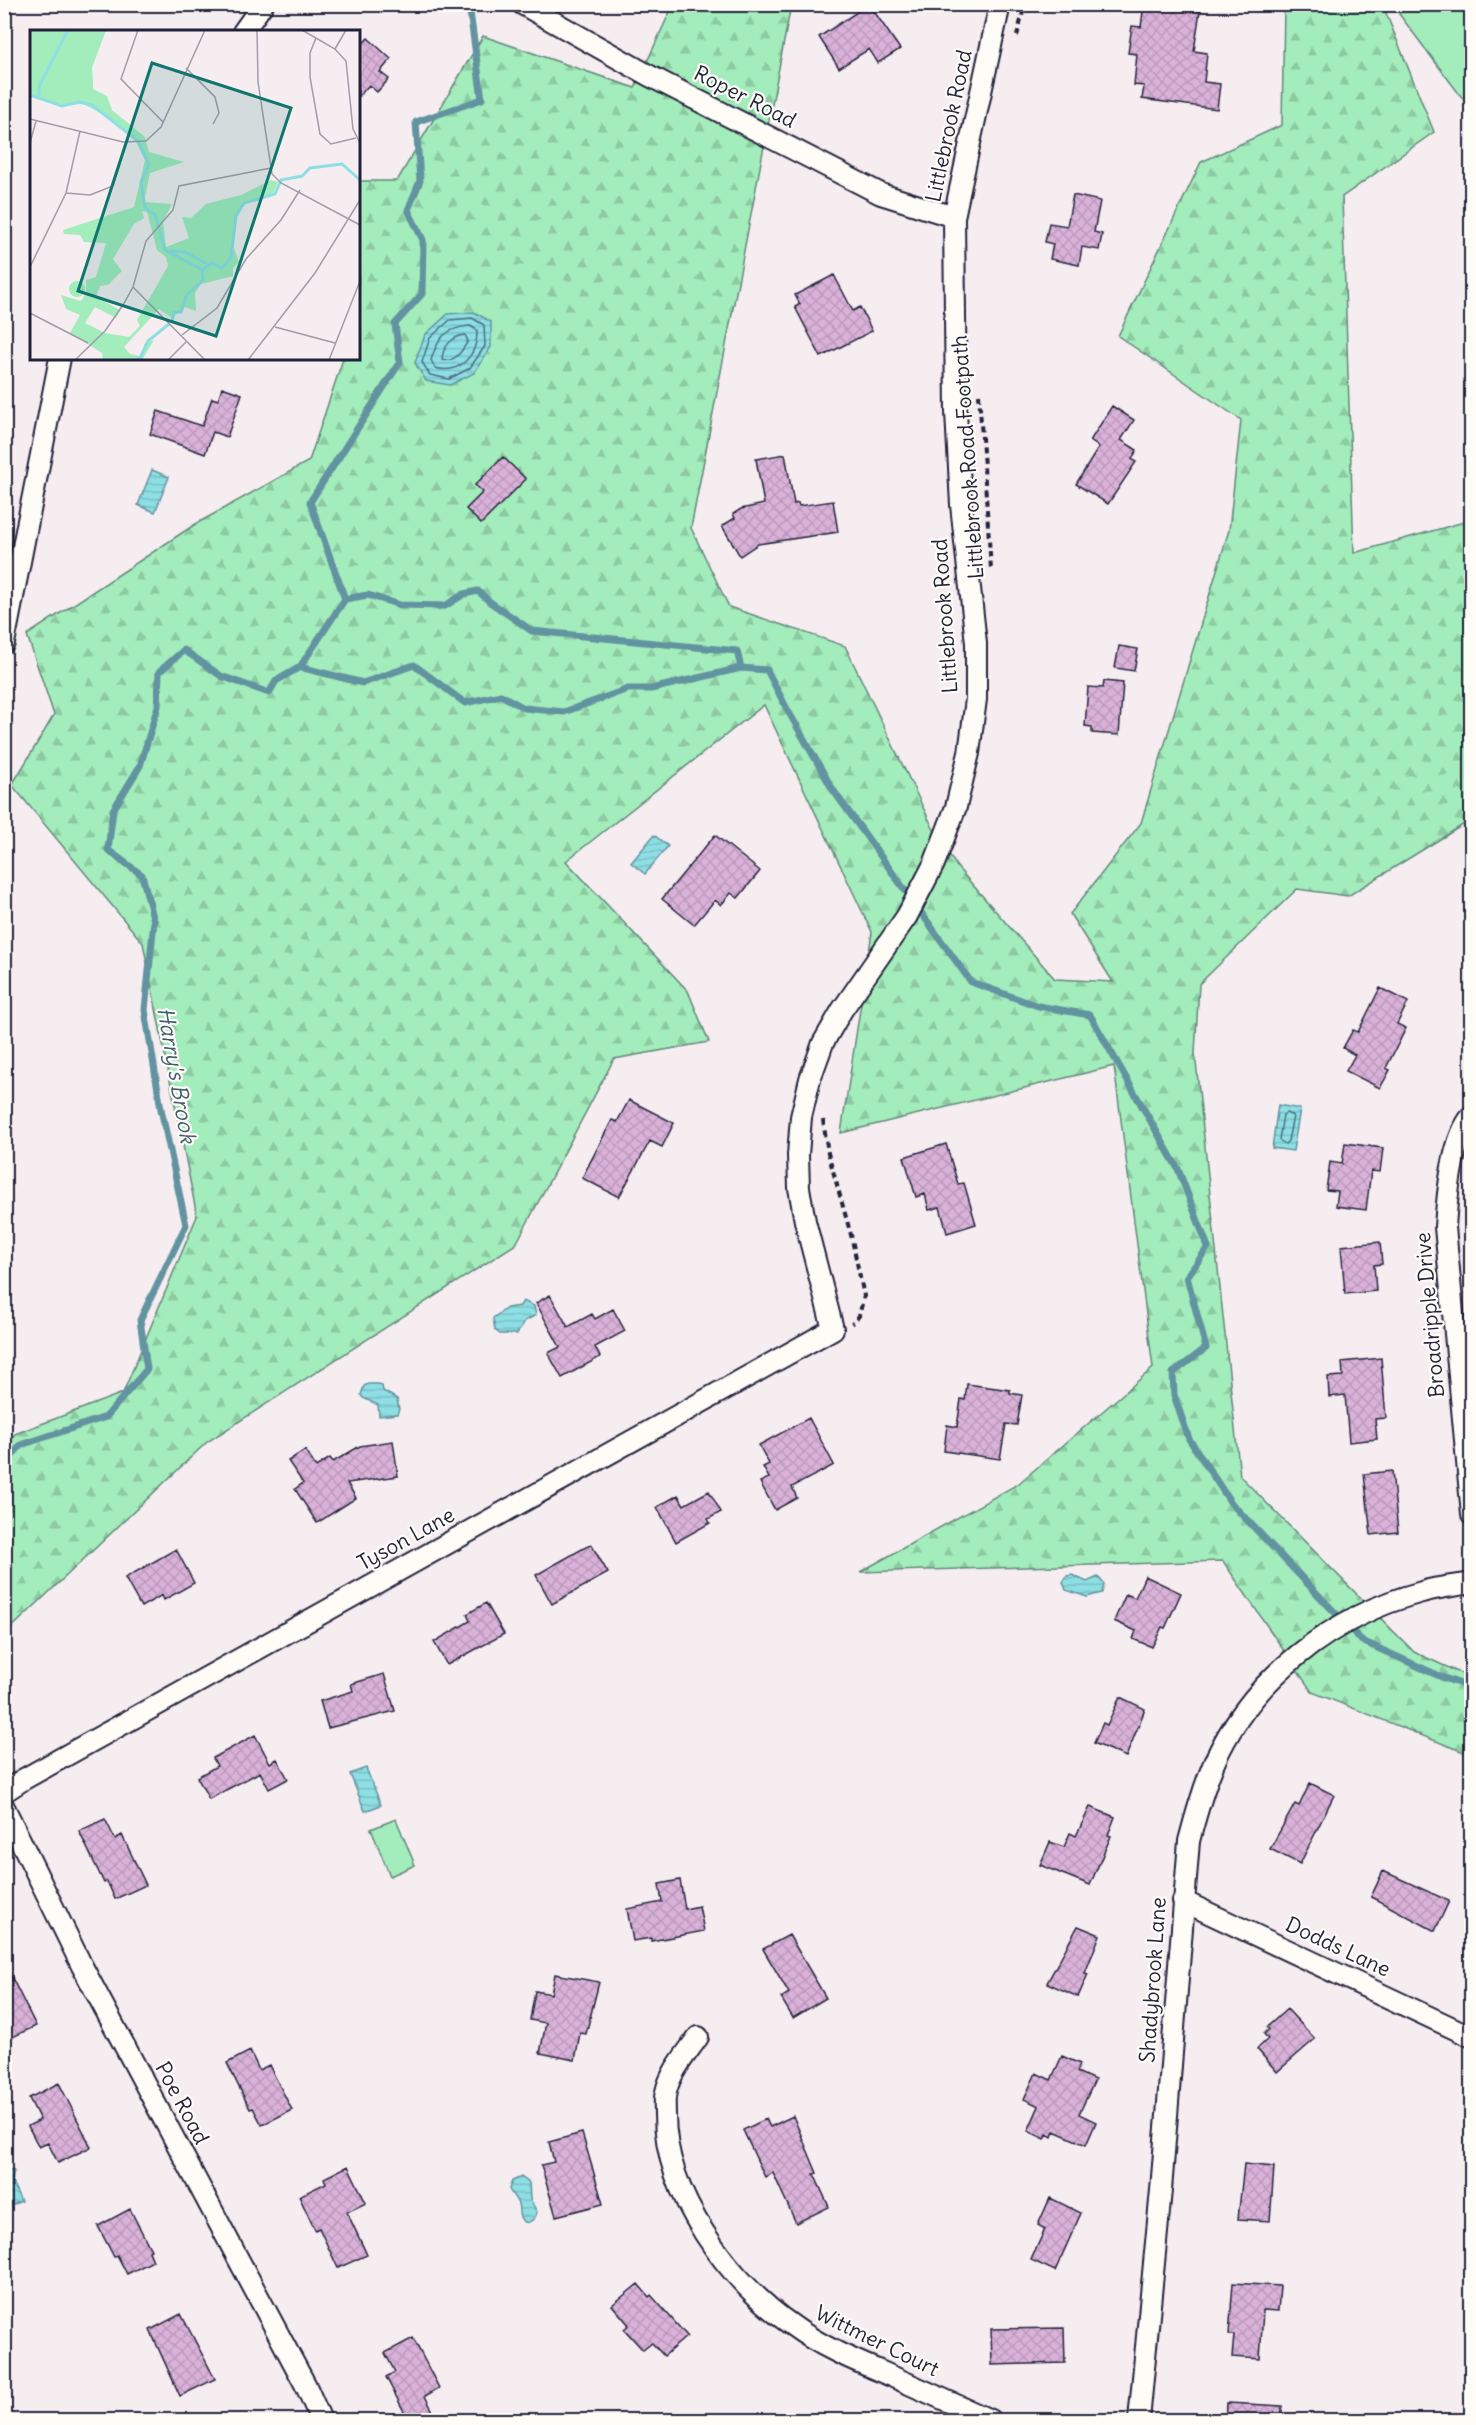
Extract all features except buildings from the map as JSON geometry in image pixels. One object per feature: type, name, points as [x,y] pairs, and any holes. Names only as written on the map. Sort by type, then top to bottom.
[{"type":"street","points":[[244,30],[262,4]]},
{"type":"street","name":"Roper Road","points":[[522,4],[648,75],[881,194],[954,217]]},
{"type":"street","name":"Littlebrook Road","points":[[840,1328],[805,1221],[799,1188],[798,1155],[801,1117],[810,1079],[823,1044],[842,1010],[907,916],[934,864],[956,807],[969,753],[976,699],[976,643],[961,505],[956,412],[954,217],[1000,4]]},
{"type":"street","points":[[4,643],[60,360]]},
{"type":"street","name":"Broadripple Drive","points":[[1472,1116],[1466,1121],[1455,1154],[1448,1188],[1445,1227],[1472,1515]]},
{"type":"street","name":"Tyson Lane","points":[[4,1792],[840,1328]]},
{"type":"street","name":"Shadybrook Lane","points":[[1139,2421],[1161,2190],[1183,1901],[1189,1841],[1198,1803],[1215,1762],[1234,1728],[1257,1696],[1303,1650],[1351,1619],[1365,1613],[1423,1591],[1472,1583]]},
{"type":"street","name":"Poe Road","points":[[4,1807],[82,1966],[306,2386],[321,2421]]},
{"type":"street","name":"Dodds Lane","points":[[1183,1901],[1472,2037]]},
{"type":"street","name":"Wittmer Court","points":[[698,2037],[677,2067],[666,2092],[665,2126],[671,2158],[683,2192],[704,2232],[731,2269],[758,2298],[793,2326],[831,2350],[990,2421]]},
{"type":"path","points":[[1014,45],[1025,4]]},
{"type":"path","name":"Littlebrook Road Footpath","points":[[979,393],[991,571]]},
{"type":"path","points":[[823,1118],[828,1153],[851,1235],[864,1296],[859,1316],[840,1328]]},
{"type":"green space","points":[[673,5],[791,5],[691,528],[729,607],[845,646],[934,830],[957,867],[1055,979],[1113,982],[1070,914],[1141,823],[1229,530],[1241,420],[1118,336],[1201,162],[1282,125],[1284,5],[1385,5],[1384,8],[1434,132],[1342,197],[1354,553],[1471,520],[1471,820],[1348,896],[1297,889],[1199,984],[1195,1053],[1240,1476],[1414,1652],[1471,1678],[1471,1755],[1312,1692],[1223,1561],[860,1572],[1018,1484],[1153,1368],[1114,1066],[841,1133],[872,932],[764,705],[566,861],[688,991],[709,1042],[614,1059],[516,1244],[207,1442],[5,1634],[5,1446],[15,1434],[123,1393],[197,1216],[143,943],[12,785],[54,715],[27,635],[194,525],[309,461],[343,360],[360,360],[360,181],[397,181],[483,36],[635,88]]},
{"type":"green space","points":[[1407,5],[1471,5],[1471,98],[1463,99],[1399,14]]},
{"type":"green space","points":[[396,1819],[415,1865],[390,1876],[371,1829]]},
{"type":"water","points":[[474,312],[491,322],[491,347],[474,373],[450,385],[426,381],[415,363],[425,335],[448,314]]},
{"type":"water","points":[[152,470],[169,477],[155,512],[138,505]]},
{"type":"water","points":[[654,835],[668,846],[645,874],[631,863]]},
{"type":"water","points":[[1278,1105],[1300,1109],[1293,1151],[1272,1148]]},
{"type":"water","points":[[523,1301],[534,1306],[536,1315],[525,1321],[517,1334],[500,1334],[495,1330],[493,1318],[507,1308],[520,1306]]},
{"type":"water","points":[[368,1384],[382,1386],[383,1391],[397,1399],[399,1409],[397,1414],[379,1416],[378,1405],[361,1395],[364,1386]]},
{"type":"water","points":[[1072,1575],[1087,1582],[1098,1577],[1104,1584],[1102,1593],[1087,1597],[1066,1590],[1063,1582],[1067,1576]]},
{"type":"water","points":[[366,1768],[381,1805],[365,1811],[350,1774]]},
{"type":"water","points":[[5,2169],[14,2171],[12,2182],[21,2201],[5,2208]]},
{"type":"water","points":[[521,2177],[529,2183],[530,2199],[537,2212],[532,2220],[527,2222],[520,2217],[518,2204],[509,2189],[512,2181]]},
{"type":"waterway","name":"Harry's Brook","points":[[4,1465],[21,1445],[106,1417],[147,1369],[140,1320],[186,1225],[161,1109],[145,1010],[154,921],[142,875],[108,850],[113,810],[140,766],[158,706],[159,672],[184,650],[221,676],[269,693],[276,681],[300,667],[345,599],[310,502],[400,362],[395,324],[422,294],[423,240],[408,210],[420,181],[416,122],[482,99],[470,12],[474,4]]},
{"type":"waterway","points":[[345,599],[368,595],[400,605],[445,606],[464,594],[478,591],[532,631],[737,651],[741,668],[767,670],[833,790],[971,982],[1038,1006],[1090,1015],[1178,1169],[1208,1247],[1187,1277],[1206,1348],[1173,1373],[1174,1395],[1189,1439],[1231,1503],[1362,1641],[1444,1678],[1472,1688]]},
{"type":"waterway","points":[[300,667],[363,683],[414,665],[465,703],[501,695],[524,708],[564,712],[628,689],[651,689],[741,668]]}]
